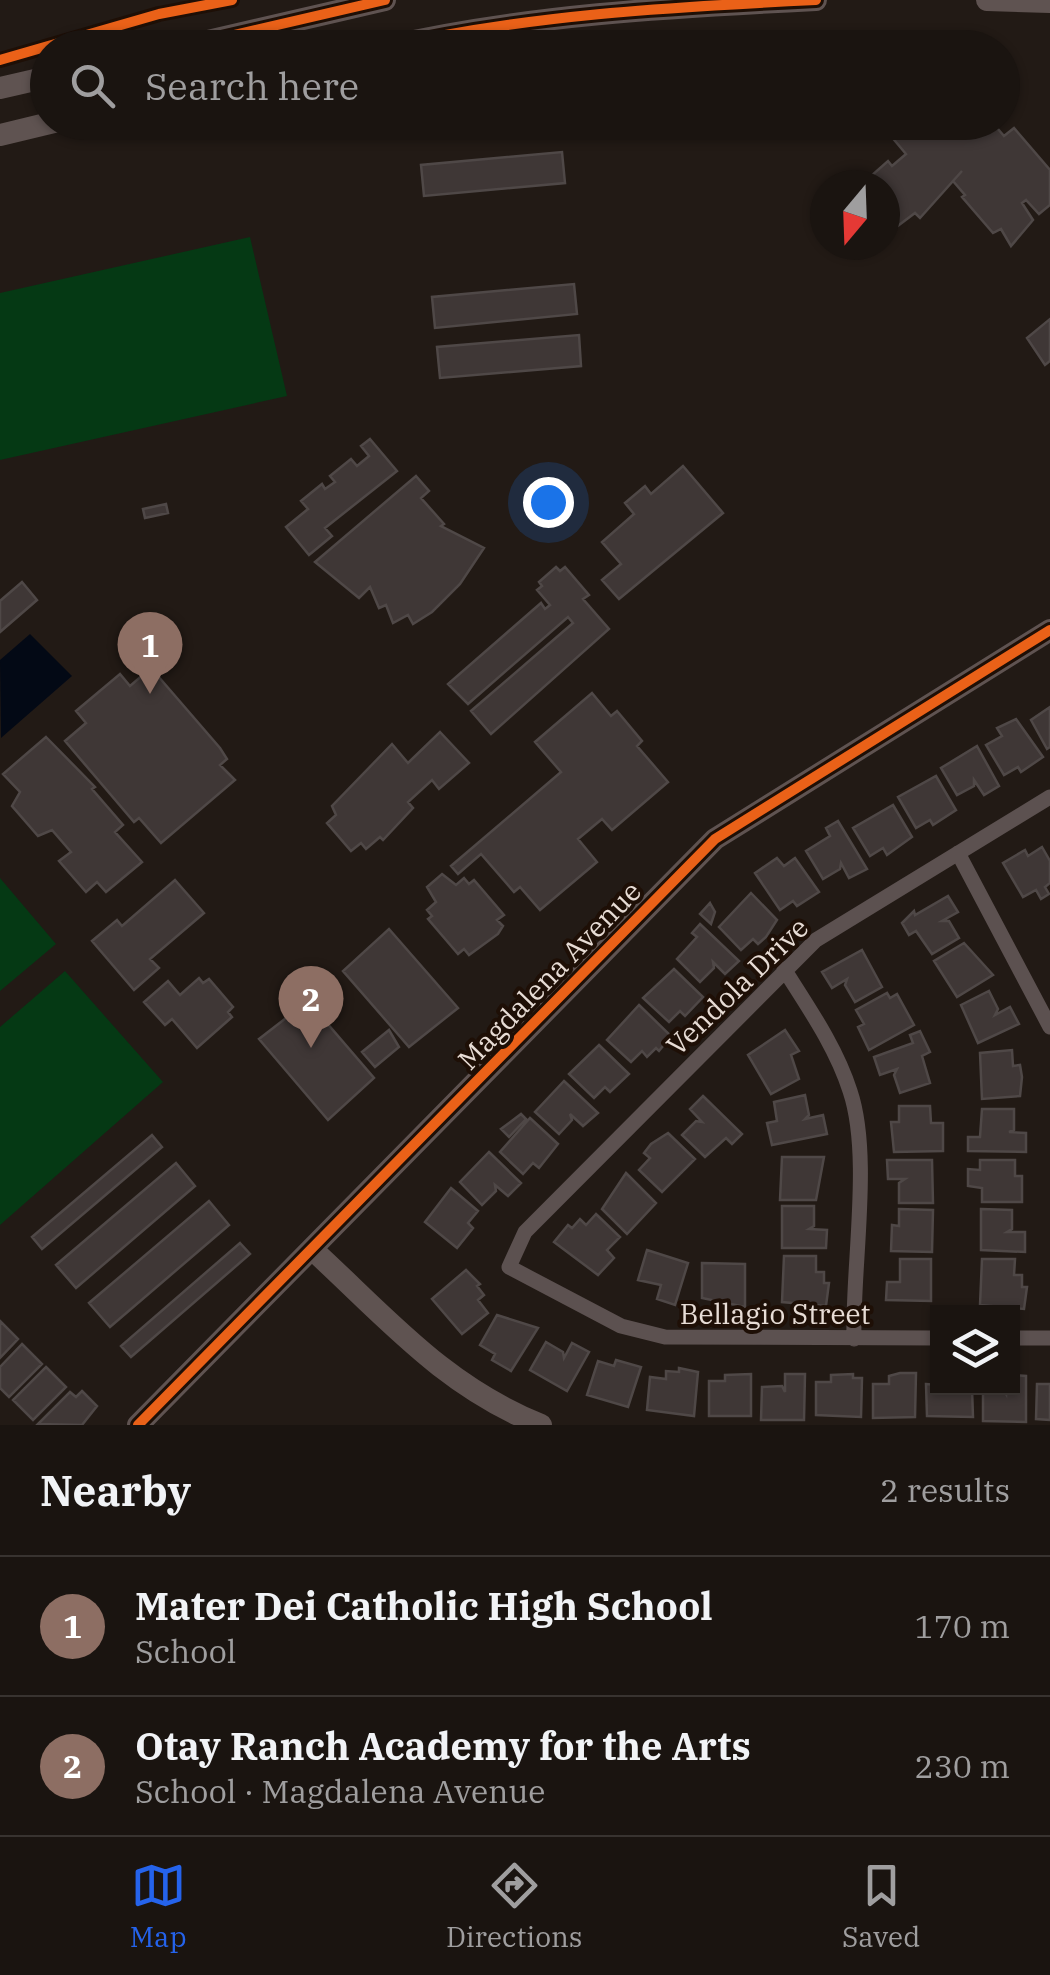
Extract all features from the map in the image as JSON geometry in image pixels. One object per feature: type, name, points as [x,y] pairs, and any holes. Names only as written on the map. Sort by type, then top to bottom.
[{"type":"street","points":[[256,30],[386,0]]},
{"type":"street","points":[[462,30],[632,10],[816,0]]},
{"type":"street","points":[[987,0],[1050,2]]},
{"type":"street","points":[[0,88],[30,81]]},
{"type":"street","points":[[0,135],[30,128]]},
{"type":"street","name":"Magdalena Avenue","points":[[138,1425],[715,839],[994,669],[1050,630]]},
{"type":"street","name":"Vendola Drive","points":[[509,1267],[514,1248],[526,1232],[816,940],[1050,797]]},
{"type":"street","points":[[958,853],[1050,1027]]},
{"type":"street","points":[[784,968],[834,1052],[851,1094],[858,1140],[854,1338]]},
{"type":"street","points":[[313,1250],[429,1362],[496,1407],[541,1425]]},
{"type":"street","name":"Bellagio Street","points":[[509,1267],[621,1326],[665,1338],[930,1338]]},
{"type":"street","points":[[1020,1338],[1050,1338]]},
{"type":"green space","points":[[250,237],[287,396],[0,460],[0,293]]},
{"type":"green space","points":[[0,878],[56,944],[0,991]]},
{"type":"green space","points":[[65,971],[163,1082],[0,1225],[0,1027]]},
{"type":"shaded area","points":[[30,634],[72,676],[1,738],[0,660]]},
{"type":"building","points":[[1020,135],[1050,170],[1050,205],[1039,214],[1026,200],[1022,203],[1033,220],[1011,246],[1001,229],[993,233],[953,181],[920,218],[915,213],[900,224],[900,170],[878,170],[888,161],[892,166],[906,154],[894,140],[1020,140]]},
{"type":"building","points":[[562,152],[565,183],[424,196],[421,165]]},
{"type":"building","points":[[574,284],[577,314],[435,328],[432,297]]},
{"type":"building","points":[[1050,319],[1050,361],[1045,365],[1027,338]]},
{"type":"building","points":[[579,335],[581,366],[440,378],[437,347]]},
{"type":"building","points":[[370,439],[397,471],[325,528],[332,536],[309,555],[286,527],[308,509],[301,501],[322,484],[325,489],[335,482],[330,476],[351,459],[357,466],[369,456],[361,446]]},
{"type":"building","points":[[683,466],[723,513],[619,599],[602,580],[621,564],[602,542],[634,514],[625,503],[645,486],[651,494]]},
{"type":"building","points":[[416,476],[429,491],[421,498],[444,524],[441,526],[484,548],[460,584],[432,612],[413,624],[408,615],[393,623],[386,605],[379,608],[370,587],[359,598],[315,562]]},
{"type":"building","points":[[166,504],[168,513],[145,518],[143,509]]},
{"type":"building","points":[[556,567],[560,571],[565,567],[589,595],[583,599],[609,629],[491,734],[471,711],[573,623],[568,617],[468,704],[448,684],[541,603],[545,609],[550,605],[537,590],[542,586],[539,582]]},
{"type":"building","points":[[22,582],[37,600],[0,632],[0,601]]},
{"type":"building","points":[[151,668],[220,748],[227,759],[220,765],[235,780],[161,843],[139,818],[134,822],[65,741],[86,723],[76,711],[120,674],[130,686]]},
{"type":"building","points":[[592,693],[611,716],[617,711],[642,741],[637,746],[668,782],[612,830],[602,819],[578,839],[597,862],[540,910],[520,887],[514,892],[481,854],[458,874],[451,866],[561,772],[535,742]]},
{"type":"building","points":[[1050,707],[1050,747],[1047,749],[1031,720]]},
{"type":"building","points":[[1016,719],[1043,757],[1021,772],[1018,767],[1004,775],[986,745],[1002,736],[997,728]]},
{"type":"building","points":[[440,732],[469,763],[439,789],[432,780],[408,802],[413,808],[383,840],[380,837],[366,849],[361,843],[351,851],[327,823],[336,815],[332,806],[392,744],[408,763]]},
{"type":"building","points":[[46,737],[95,787],[92,789],[123,825],[115,832],[142,862],[106,892],[97,882],[86,892],[59,861],[71,852],[52,830],[38,836],[12,806],[20,792],[3,774]]},
{"type":"building","points":[[977,746],[999,786],[984,795],[974,780],[974,786],[957,795],[941,768]]},
{"type":"building","points":[[936,776],[956,810],[933,825],[930,820],[916,828],[898,797]]},
{"type":"building","points":[[893,805],[912,837],[887,855],[883,848],[870,856],[853,828]]},
{"type":"building","points":[[838,821],[867,869],[849,878],[841,863],[840,869],[823,879],[806,851],[830,836],[826,828]]},
{"type":"building","points":[[1042,847],[1050,861],[1050,883],[1045,887],[1049,894],[1041,899],[1036,890],[1023,897],[1003,863],[1025,850],[1028,856]]},
{"type":"building","points":[[777,858],[784,866],[795,858],[819,892],[797,906],[793,901],[780,910],[755,873]]},
{"type":"building","points":[[442,874],[456,885],[464,878],[469,884],[474,880],[504,915],[497,920],[503,926],[498,934],[469,955],[464,949],[458,954],[428,919],[432,916],[427,910],[436,902],[427,887]]},
{"type":"building","points":[[175,880],[204,913],[150,959],[159,968],[134,990],[92,941],[117,920],[122,926]]},
{"type":"building","points":[[751,893],[777,920],[758,944],[753,939],[741,950],[719,927]]},
{"type":"building","points":[[948,896],[958,912],[942,921],[949,921],[959,938],[932,954],[916,931],[909,935],[902,923],[914,911],[915,915]]},
{"type":"building","points":[[710,903],[715,912],[711,924],[700,914]]},
{"type":"building","points":[[700,924],[739,961],[725,974],[713,962],[714,968],[700,982],[677,959],[697,937],[692,933]]},
{"type":"building","points":[[389,929],[458,1008],[409,1047],[343,971]]},
{"type":"building","points":[[964,943],[993,975],[957,997],[934,961]]},
{"type":"building","points":[[862,950],[882,987],[855,1002],[845,985],[847,979],[832,988],[822,972]]},
{"type":"building","points":[[674,969],[703,997],[685,1016],[680,1011],[669,1022],[643,998]]},
{"type":"building","points":[[199,978],[203,983],[209,979],[233,1007],[228,1012],[232,1017],[197,1048],[172,1019],[165,1025],[144,1002],[168,981],[180,995]]},
{"type":"building","points":[[989,991],[998,1009],[995,1015],[1010,1007],[1019,1024],[978,1043],[961,1005]]},
{"type":"building","points":[[887,993],[890,998],[897,994],[914,1025],[869,1050],[858,1027],[864,1024],[856,1010]]},
{"type":"building","points":[[308,1001],[374,1078],[328,1120],[259,1039]]},
{"type":"building","points":[[639,1005],[671,1036],[659,1051],[656,1048],[647,1057],[642,1051],[631,1062],[607,1040]]},
{"type":"building","points":[[389,1030],[399,1047],[375,1067],[362,1052]]},
{"type":"building","points":[[785,1030],[799,1051],[791,1055],[799,1079],[771,1094],[748,1055]]},
{"type":"building","points":[[920,1031],[930,1052],[922,1056],[930,1083],[900,1093],[894,1075],[897,1069],[880,1075],[874,1057],[913,1043],[910,1035]]},
{"type":"building","points":[[599,1045],[629,1074],[610,1092],[605,1087],[594,1098],[569,1074]]},
{"type":"building","points":[[1012,1050],[1013,1066],[1020,1065],[1020,1096],[982,1099],[980,1053]]},
{"type":"building","points":[[564,1081],[598,1113],[583,1126],[570,1114],[572,1120],[559,1134],[535,1112]]},
{"type":"building","points":[[805,1095],[809,1115],[805,1119],[823,1115],[827,1134],[772,1145],[767,1123],[777,1121],[774,1102]]},
{"type":"building","points":[[703,1096],[742,1134],[732,1144],[726,1138],[705,1157],[682,1135],[696,1121],[702,1122],[690,1109]]},
{"type":"building","points":[[899,1106],[930,1106],[931,1123],[943,1123],[943,1151],[894,1152],[891,1122],[899,1122]]},
{"type":"building","points":[[982,1109],[1014,1109],[1014,1130],[1009,1132],[1026,1133],[1026,1152],[968,1151],[968,1137],[980,1137]]},
{"type":"building","points":[[521,1114],[526,1119],[509,1137],[501,1129]]},
{"type":"building","points":[[530,1118],[558,1144],[539,1168],[533,1163],[523,1174],[500,1152]]},
{"type":"building","points":[[668,1133],[695,1159],[662,1192],[639,1170],[650,1158],[644,1153],[651,1144]]},
{"type":"building","points":[[152,1135],[162,1147],[42,1249],[32,1237]]},
{"type":"building","points":[[489,1152],[521,1183],[508,1196],[495,1185],[496,1191],[482,1205],[460,1182]]},
{"type":"building","points":[[782,1157],[824,1157],[816,1200],[780,1200]]},
{"type":"building","points":[[887,1160],[932,1160],[933,1203],[899,1203],[899,1183],[905,1179],[888,1179]]},
{"type":"building","points":[[980,1160],[1015,1160],[1015,1176],[1022,1176],[1022,1202],[982,1202],[982,1188],[968,1186],[968,1169],[980,1170]]},
{"type":"building","points":[[176,1163],[195,1186],[76,1288],[56,1265]]},
{"type":"building","points":[[626,1173],[656,1203],[627,1234],[602,1209]]},
{"type":"building","points":[[451,1188],[478,1211],[468,1223],[473,1228],[457,1248],[425,1222]]},
{"type":"building","points":[[209,1201],[229,1225],[110,1327],[89,1303]]},
{"type":"building","points":[[782,1206],[814,1206],[814,1226],[809,1229],[827,1230],[826,1248],[782,1248]]},
{"type":"building","points":[[899,1209],[933,1210],[932,1252],[891,1251],[892,1225],[899,1226]]},
{"type":"building","points":[[981,1209],[1012,1210],[1012,1229],[1007,1232],[1025,1232],[1025,1252],[981,1250]]},
{"type":"building","points":[[596,1214],[620,1237],[607,1250],[614,1258],[598,1275],[554,1242],[568,1225],[572,1228],[580,1219],[586,1225]]},
{"type":"building","points":[[240,1243],[250,1254],[131,1357],[121,1346]]},
{"type":"building","points":[[647,1250],[688,1263],[675,1305],[657,1299],[661,1285],[638,1280]]},
{"type":"building","points":[[784,1256],[816,1256],[816,1272],[824,1272],[824,1283],[829,1283],[826,1306],[782,1302]]},
{"type":"building","points":[[900,1259],[931,1259],[931,1301],[886,1300],[887,1282],[900,1282]]},
{"type":"building","points":[[982,1259],[1015,1259],[1014,1275],[1022,1275],[1022,1287],[1027,1287],[1024,1309],[1020,1305],[980,1305]]},
{"type":"building","points":[[702,1263],[745,1264],[745,1307],[702,1298]]},
{"type":"building","points":[[466,1270],[480,1284],[477,1286],[484,1295],[478,1300],[488,1313],[462,1334],[432,1299]]},
{"type":"building","points":[[497,1315],[538,1328],[511,1371],[492,1360],[495,1354],[480,1345]]},
{"type":"building","points":[[0,1321],[18,1339],[0,1358]]},
{"type":"building","points":[[546,1342],[563,1352],[564,1358],[572,1343],[589,1352],[567,1391],[530,1370]]},
{"type":"building","points":[[22,1344],[42,1364],[9,1397],[0,1388],[0,1367]]},
{"type":"building","points":[[616,1360],[641,1367],[628,1407],[587,1395],[598,1361],[614,1366]]},
{"type":"building","points":[[46,1367],[66,1387],[33,1420],[13,1400]]},
{"type":"building","points":[[679,1368],[698,1372],[694,1416],[647,1410],[650,1377],[666,1379],[666,1371],[679,1372]]},
{"type":"building","points":[[916,1373],[915,1417],[873,1418],[873,1384],[889,1384],[889,1376]]},
{"type":"building","points":[[751,1374],[751,1416],[709,1416],[709,1381],[725,1381],[725,1375]]},
{"type":"building","points":[[785,1374],[805,1374],[804,1420],[761,1420],[762,1387],[782,1386],[785,1392]]},
{"type":"building","points":[[853,1374],[853,1378],[862,1378],[861,1417],[816,1415],[816,1382],[831,1382],[831,1375]]},
{"type":"building","points":[[1020,1376],[1026,1376],[1026,1422],[983,1421],[983,1395],[1020,1395]]},
{"type":"building","points":[[926,1384],[930,1384],[930,1395],[972,1395],[973,1417],[927,1416]]},
{"type":"building","points":[[1037,1384],[1050,1384],[1050,1420],[1036,1419]]},
{"type":"building","points":[[82,1391],[97,1406],[82,1425],[38,1424],[70,1392],[76,1397]]},
{"type":"cycle path","points":[[104,30],[232,0]]},
{"type":"cycle path","points":[[256,30],[385,0]]},
{"type":"cycle path","points":[[478,30],[652,10],[816,0]]},
{"type":"cycle path","points":[[0,60],[30,51]]},
{"type":"cycle path","points":[[138,1425],[715,839],[1050,630]]},
{"type":"place","name":"Mater Dei Catholic High School","points":[[150,694]]},
{"type":"place","name":"Otay Ranch Academy for the Arts","points":[[311,1048]]}]
